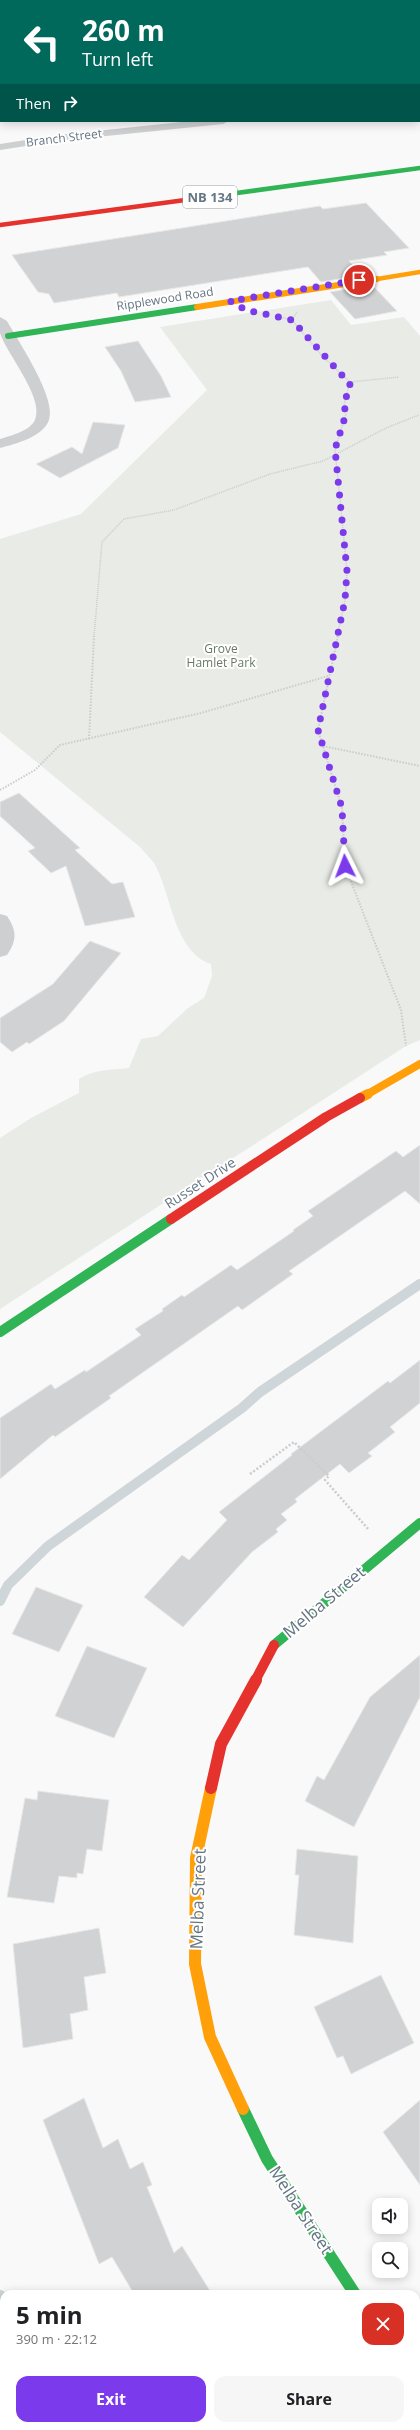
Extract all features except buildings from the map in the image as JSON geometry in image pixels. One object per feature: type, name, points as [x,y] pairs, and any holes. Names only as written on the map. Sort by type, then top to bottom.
[{"type":"street","name":"Branch Street","points":[[0,146],[58,138],[213,122]]},
{"type":"street","name":"NB 134","points":[[0,225],[420,168]]},
{"type":"street","name":"Ripplewood Road","points":[[8,336],[420,272]]},
{"type":"street","points":[[0,321],[40,396],[45,414],[42,421],[34,428],[0,444]]},
{"type":"street","points":[[0,921],[5,928],[6,937],[0,950]]},
{"type":"street","name":"Russet Drive","points":[[0,1332],[326,1117],[420,1064]]},
{"type":"street","name":"Melba Street","points":[[352,2290],[267,2159],[210,2037],[195,1964],[196,1858],[221,1744],[271,1646],[420,1523]]},
{"type":"path","points":[[230,301],[246,310],[292,320],[323,357],[350,382],[399,377]]},
{"type":"path","points":[[350,382],[344,405],[346,414],[335,449],[347,571],[345,600],[318,730],[342,808],[345,866],[401,1010],[406,1046]]},
{"type":"path","points":[[89,739],[92,655],[102,542],[124,519],[174,510],[270,474],[323,461],[386,428],[419,415]]},
{"type":"path","points":[[0,790],[35,770],[60,745],[201,713],[328,676]]},
{"type":"path","points":[[323,746],[420,766]]},
{"type":"path","points":[[250,1474],[294,1442],[329,1476],[325,1480],[387,1549]]},
{"type":"green space","name":"Grove Hamlet Park","points":[[331,300],[351,325],[404,317],[420,336],[420,1040],[406,1046],[0,1309],[0,1138],[31,1118],[79,1093],[79,1079],[91,1073],[103,1070],[129,1068],[141,1039],[158,1036],[188,1008],[204,998],[212,976],[211,964],[198,957],[181,935],[160,876],[151,859],[140,847],[0,732],[0,539],[81,514],[207,390],[160,327]]},
{"type":"waterway","points":[[0,1601],[8,1585],[48,1546],[242,1408],[260,1392],[420,1284]]},
{"type":"traffic: fast","points":[[200,198],[420,168]]},
{"type":"traffic: fast","points":[[8,336],[197,307]]},
{"type":"traffic: fast","points":[[0,1332],[171,1219]]},
{"type":"traffic: fast","points":[[274,1645],[420,1523]]},
{"type":"traffic: fast","points":[[243,2109],[267,2159],[352,2290]]},
{"type":"traffic: slow","points":[[197,307],[420,272]]},
{"type":"traffic: slow","points":[[360,1098],[420,1064]]},
{"type":"traffic: slow","points":[[211,1788],[196,1858],[195,1964],[210,2037],[243,2109]]},
{"type":"traffic: jam","points":[[0,225],[200,198]]},
{"type":"traffic: jam","points":[[171,1219],[326,1117],[360,1098]]},
{"type":"traffic: jam","points":[[211,1788],[221,1744],[274,1645]]},
{"type":"route","points":[[345,866],[342,808],[318,730],[328,676],[335,650],[340,617],[345,600],[347,571],[343,546],[335,449],[346,414],[344,405],[350,382],[339,370],[323,357],[292,320],[246,310],[230,301],[359,280]]}]
